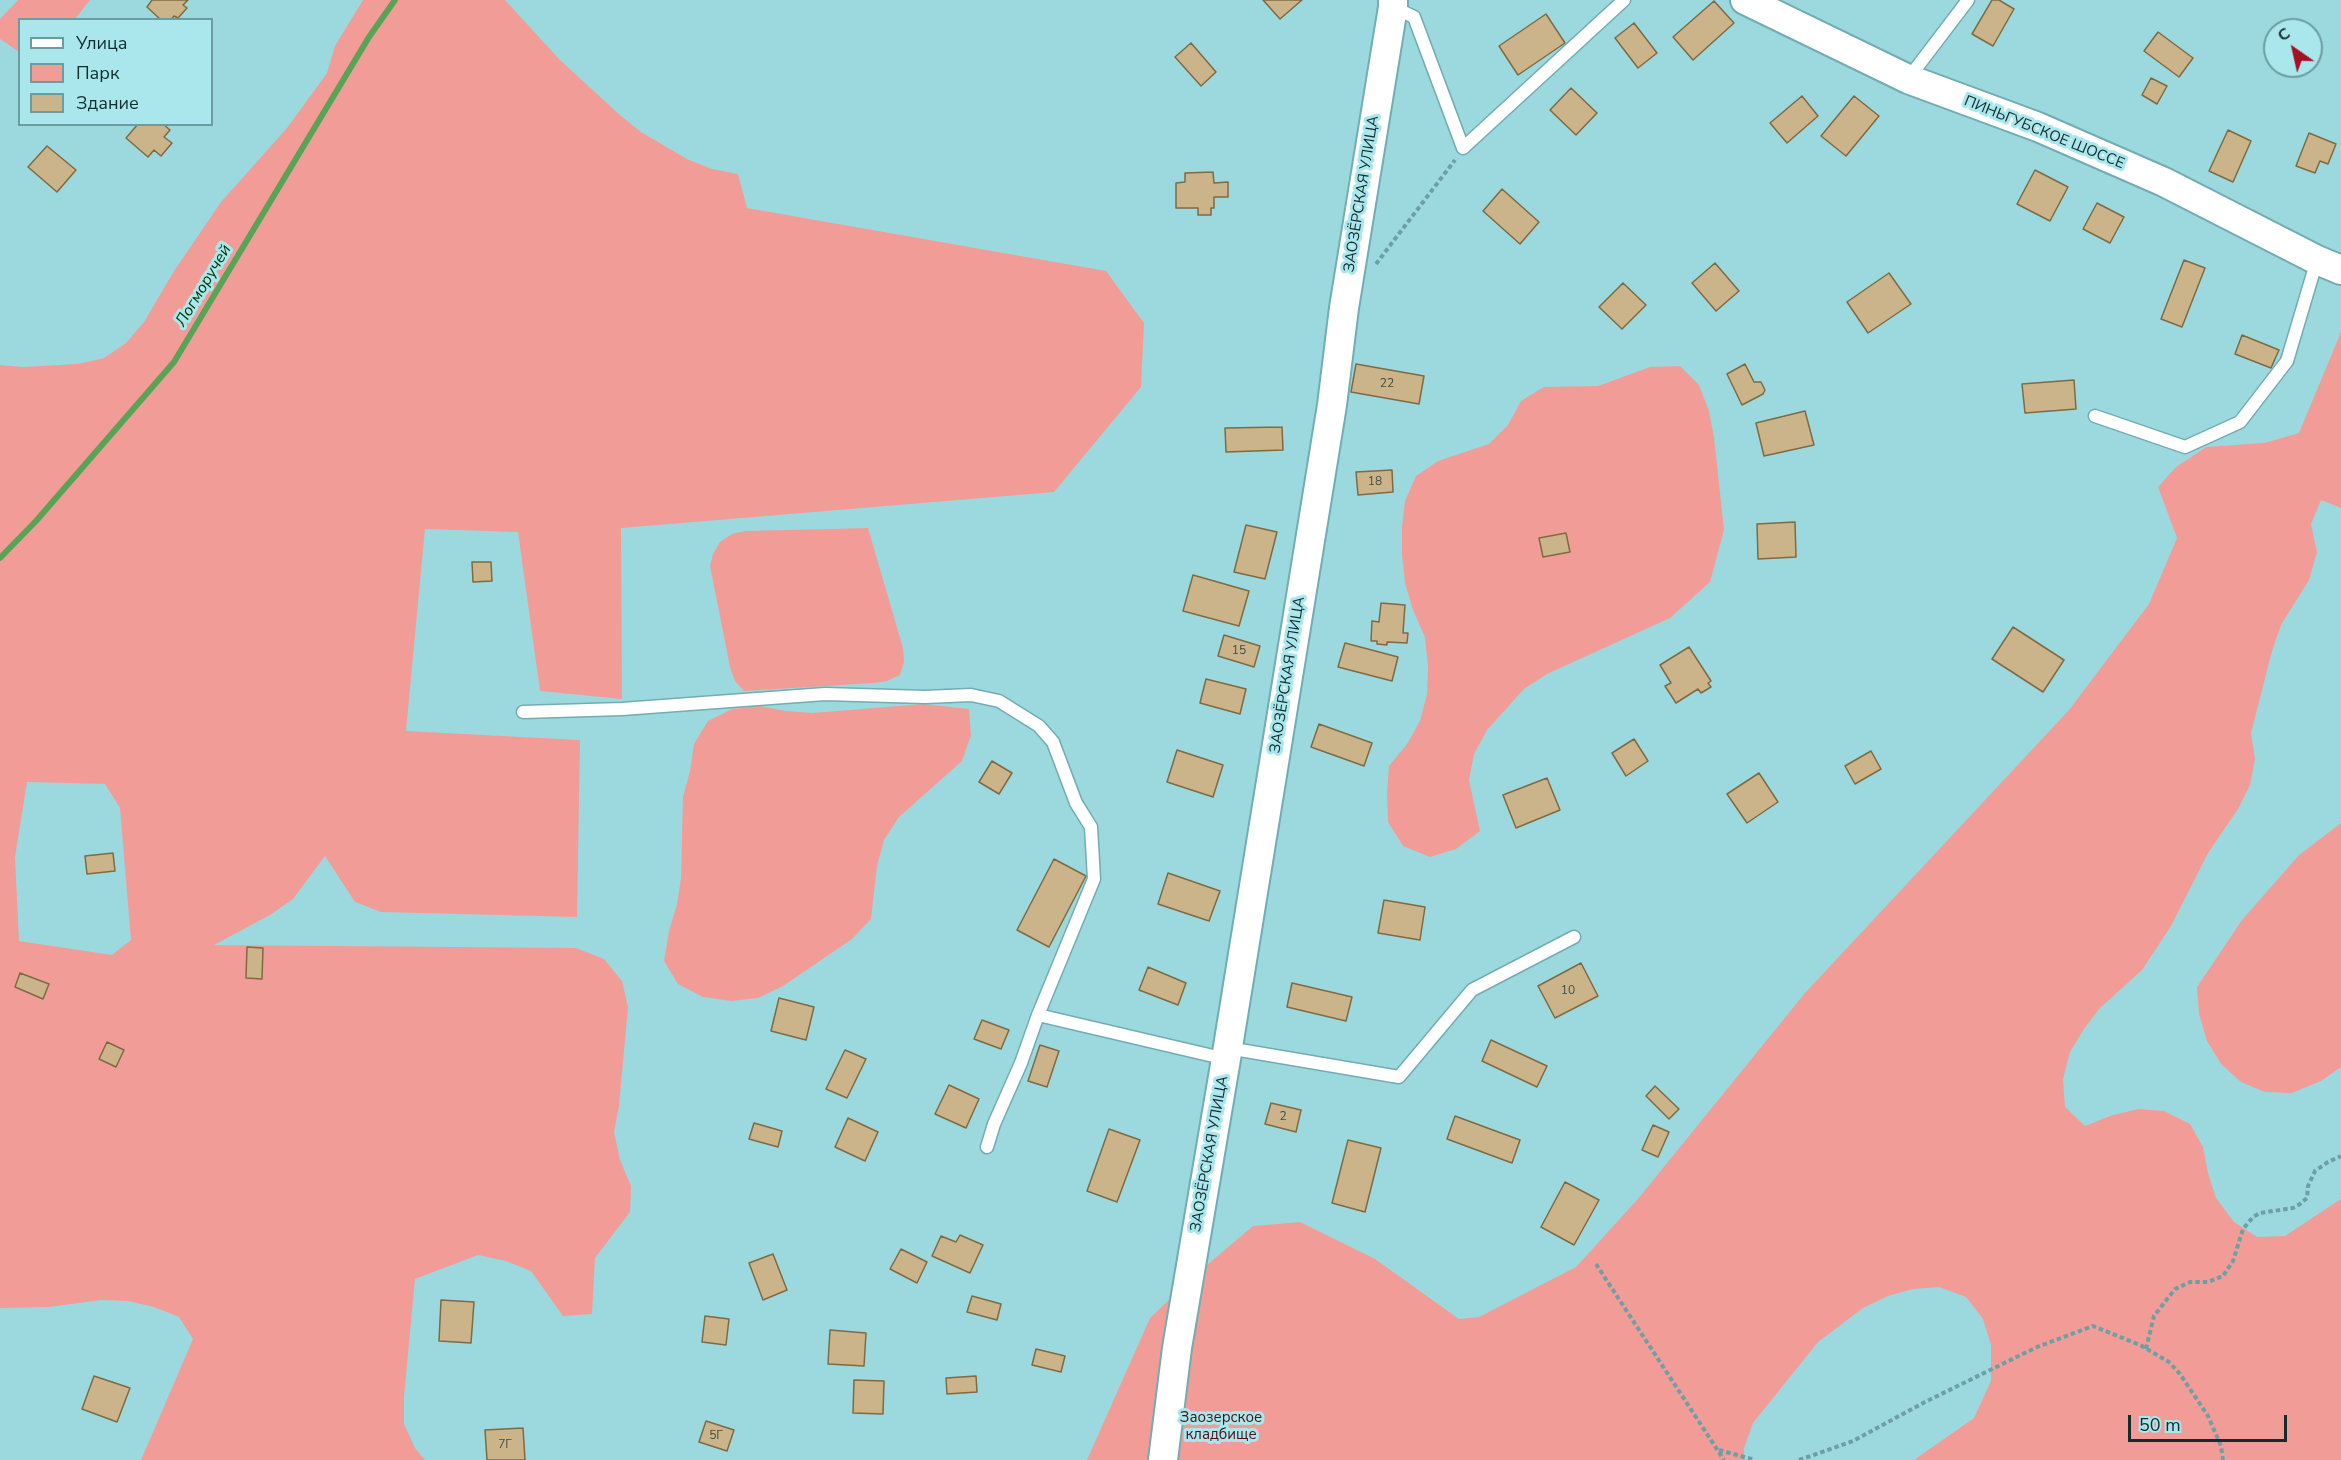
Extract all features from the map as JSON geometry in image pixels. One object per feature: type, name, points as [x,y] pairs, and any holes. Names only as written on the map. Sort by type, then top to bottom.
[{"type":"street","name":"ПИНЬГУБСКОЕ ШОССЕ","points":[[1745,0],[1908,79],[2038,127],[2164,182],[2329,265]]},
{"type":"street","name":"ЗАОЗЁРСКАЯ УЛИЦА","points":[[1162,1460],[1177,1348],[1332,405],[1346,297],[1393,4]]},
{"type":"lane","points":[[1393,4],[1414,17],[1463,148],[1624,0]]},
{"type":"lane","points":[[1908,79],[1968,0]]},
{"type":"lane","points":[[2095,416],[2185,447],[2240,422],[2287,362],[2329,265]]},
{"type":"lane","points":[[523,712],[622,709],[855,693],[925,697],[971,695],[999,701],[1039,726],[1053,742],[1076,803],[1091,827],[1094,879],[1038,1015],[1022,1063],[994,1124],[987,1148]]},
{"type":"lane","points":[[1038,1015],[1227,1053],[1399,1077],[1472,990],[1574,937]]},
{"type":"path","points":[[1372,271],[1463,148]]},
{"type":"path","points":[[2146,1349],[2154,1316],[2175,1289],[2190,1282],[2208,1282],[2223,1276],[2233,1261],[2243,1229],[2253,1217],[2269,1212],[2285,1211],[2300,1204],[2307,1198],[2308,1186],[2315,1171],[2341,1156]]},
{"type":"path","points":[[1596,1264],[1724,1460]]},
{"type":"path","points":[[1799,1460],[1853,1441],[2037,1347],[2093,1326],[2146,1349],[2169,1362],[2180,1374],[2208,1416],[2221,1446],[2223,1460]]},
{"type":"path","points":[[1719,1450],[1755,1460]]},
{"type":"green space","points":[[18,0],[90,0],[76,18],[18,18],[18,51],[0,39],[0,19]]},
{"type":"green space","points":[[363,0],[505,0],[560,60],[641,132],[687,159],[712,169],[738,174],[747,208],[1106,271],[1144,323],[1141,387],[1054,492],[621,528],[622,699],[540,691],[518,532],[425,529],[406,731],[580,740],[577,917],[381,912],[355,902],[325,856],[293,899],[270,915],[214,945],[576,948],[604,959],[622,981],[628,1007],[619,1106],[614,1132],[620,1160],[631,1186],[630,1212],[595,1258],[592,1314],[563,1316],[531,1271],[506,1261],[478,1255],[415,1279],[404,1397],[404,1424],[415,1448],[425,1460],[141,1460],[193,1339],[179,1317],[154,1307],[128,1301],[101,1300],[49,1307],[0,1308],[0,365],[23,367],[78,364],[104,358],[126,343],[144,322],[174,271],[221,202],[287,128],[327,73],[335,46]],"holes":[[[27,782],[105,784],[120,808],[131,940],[112,955],[19,941],[15,857]]]},
{"type":"green space","name":"Заозерское кладбище","points":[[2341,332],[2341,508],[2321,500],[2311,524],[2317,552],[2309,580],[2281,625],[2272,651],[2251,733],[2255,759],[2250,785],[2238,809],[2208,853],[2171,926],[2142,970],[2099,1009],[2084,1029],[2070,1052],[2063,1079],[2065,1107],[2085,1126],[2110,1116],[2138,1109],[2164,1111],[2190,1124],[2203,1147],[2216,1198],[2234,1222],[2257,1237],[2285,1236],[2341,1199],[2341,1460],[1914,1460],[1974,1418],[1991,1381],[1991,1345],[1983,1319],[1966,1297],[1939,1287],[1913,1289],[1888,1296],[1863,1308],[1818,1342],[1753,1423],[1744,1448],[1744,1460],[1087,1460],[1150,1318],[1194,1276],[1253,1226],[1300,1222],[1375,1259],[1459,1319],[1479,1317],[1576,1267],[1637,1200],[1805,993],[2069,710],[2149,604],[2177,538],[2158,487],[2176,467],[2206,447],[2264,443],[2299,433]]},
{"type":"green space","points":[[1680,366],[1699,385],[1709,411],[1714,437],[1724,530],[1710,582],[1670,618],[1547,674],[1524,689],[1487,730],[1474,754],[1469,780],[1480,831],[1456,849],[1430,857],[1403,846],[1388,822],[1389,766],[1407,744],[1420,721],[1427,694],[1428,667],[1425,637],[1413,610],[1405,583],[1402,555],[1405,501],[1416,476],[1438,461],[1489,444],[1508,425],[1521,401],[1544,387],[1598,386],[1650,367]]},
{"type":"green space","points":[[868,528],[903,648],[904,662],[900,675],[887,681],[874,683],[744,691],[735,681],[730,667],[710,566],[713,554],[720,542],[732,534],[745,531]]},
{"type":"green space","points":[[923,704],[969,709],[971,735],[962,761],[899,817],[884,840],[877,866],[871,919],[852,939],[783,986],[758,998],[731,1001],[703,997],[678,984],[664,961],[681,878],[683,797],[694,744],[708,721],[732,709],[760,706],[813,713]]},
{"type":"green space","points":[[2341,823],[2341,1067],[2321,1081],[2292,1093],[2265,1092],[2241,1082],[2221,1064],[2207,1041],[2199,1014],[2197,987],[2242,920],[2299,855]]},
{"type":"building","points":[[152,0],[188,0],[183,5],[187,8],[178,18],[174,16],[159,18],[147,7]]},
{"type":"building","points":[[1263,0],[1302,0],[1280,19]]},
{"type":"building","points":[[1992,0],[1999,0],[2014,9],[1993,46],[1972,34]]},
{"type":"building","points":[[1714,1],[1734,23],[1693,60],[1673,37]]},
{"type":"building","points":[[1546,14],[1565,43],[1518,75],[1499,46]]},
{"type":"building","points":[[1634,23],[1657,53],[1638,68],[1615,38]]},
{"type":"building","points":[[2158,32],[2193,58],[2179,77],[2144,51]]},
{"type":"building","points":[[1191,43],[1216,72],[1201,86],[1175,57]]},
{"type":"building","points":[[2151,78],[2167,86],[2157,104],[2142,95]]},
{"type":"building","points":[[1571,88],[1597,113],[1576,135],[1550,110]]},
{"type":"building","points":[[1802,96],[1818,116],[1787,143],[1770,123]]},
{"type":"building","points":[[1854,96],[1879,116],[1846,156],[1821,136]]},
{"type":"building","points":[[136,126],[165,126],[170,130],[164,137],[172,143],[161,156],[154,150],[148,157],[126,138]]},
{"type":"building","points":[[2228,130],[2251,141],[2233,182],[2209,171]]},
{"type":"building","points":[[2309,133],[2336,144],[2328,164],[2320,161],[2315,173],[2296,166]]},
{"type":"building","points":[[47,146],[76,170],[57,192],[28,167]]},
{"type":"building","points":[[2035,170],[2068,187],[2050,221],[2017,204]]},
{"type":"building","points":[[1213,172],[1214,183],[1228,182],[1228,197],[1214,197],[1214,208],[1211,208],[1211,215],[1198,215],[1198,208],[1176,208],[1176,183],[1185,182],[1185,173]]},
{"type":"building","points":[[1502,189],[1539,222],[1520,244],[1483,211]]},
{"type":"building","points":[[2097,203],[2124,217],[2110,243],[2083,229]]},
{"type":"building","points":[[2184,260],[2205,268],[2182,327],[2161,319]]},
{"type":"building","points":[[1715,263],[1739,291],[1716,311],[1692,283]]},
{"type":"building","points":[[1889,273],[1911,304],[1868,333],[1847,302]]},
{"type":"building","points":[[1623,283],[1646,305],[1622,329],[1599,307]]},
{"type":"building","points":[[2242,335],[2279,350],[2271,368],[2235,354]]},
{"type":"building","points":[[1356,364],[1424,376],[1419,404],[1351,392]]},
{"type":"building","points":[[1745,364],[1754,382],[1761,382],[1765,390],[1763,394],[1742,405],[1727,374]]},
{"type":"building","points":[[2074,380],[2076,409],[2025,413],[2022,384]]},
{"type":"building","points":[[1805,411],[1814,445],[1764,456],[1756,423]]},
{"type":"building","points":[[1282,427],[1283,450],[1226,452],[1225,428]]},
{"type":"building","points":[[1392,470],[1393,492],[1358,495],[1356,472]]},
{"type":"building","points":[[1795,522],[1796,557],[1758,559],[1757,524]]},
{"type":"building","points":[[1246,525],[1277,532],[1265,579],[1234,572]]},
{"type":"building","points":[[1566,533],[1570,552],[1543,557],[1539,538]]},
{"type":"building","points":[[472,562],[491,562],[492,581],[473,582]]},
{"type":"building","points":[[1193,575],[1249,591],[1239,626],[1183,611]]},
{"type":"building","points":[[1381,603],[1405,605],[1403,633],[1408,633],[1407,643],[1387,642],[1387,645],[1371,641],[1372,621],[1379,622]]},
{"type":"building","points":[[2013,627],[2064,660],[2043,692],[1992,659]]},
{"type":"building","points":[[1224,635],[1260,646],[1254,667],[1218,656]]},
{"type":"building","points":[[1345,643],[1398,657],[1392,681],[1338,667]]},
{"type":"building","points":[[1689,647],[1711,681],[1708,683],[1711,687],[1701,693],[1698,689],[1676,703],[1665,686],[1671,683],[1660,665]]},
{"type":"building","points":[[1206,679],[1246,689],[1240,714],[1200,703]]},
{"type":"building","points":[[1319,724],[1372,743],[1364,766],[1311,747]]},
{"type":"building","points":[[1634,739],[1648,761],[1626,776],[1612,753]]},
{"type":"building","points":[[1177,750],[1223,765],[1213,797],[1167,782]]},
{"type":"building","points":[[1871,751],[1881,769],[1855,784],[1845,766]]},
{"type":"building","points":[[992,761],[1012,773],[999,794],[979,782]]},
{"type":"building","points":[[1759,773],[1778,802],[1747,823],[1727,794]]},
{"type":"building","points":[[1547,778],[1560,810],[1516,828],[1503,795]]},
{"type":"building","points":[[113,853],[115,871],[87,874],[85,856]]},
{"type":"building","points":[[1054,859],[1086,876],[1049,947],[1017,930]]},
{"type":"building","points":[[1168,873],[1220,891],[1209,921],[1158,904]]},
{"type":"building","points":[[1384,900],[1425,907],[1420,940],[1378,933]]},
{"type":"building","points":[[247,947],[263,948],[262,979],[246,978]]},
{"type":"building","points":[[1581,963],[1598,996],[1555,1018],[1538,986]]},
{"type":"building","points":[[1148,967],[1186,983],[1178,1005],[1139,990]]},
{"type":"building","points":[[20,973],[49,984],[43,999],[15,987]]},
{"type":"building","points":[[1292,983],[1352,997],[1346,1021],[1287,1007]]},
{"type":"building","points":[[779,998],[814,1007],[806,1040],[771,1031]]},
{"type":"building","points":[[982,1020],[1009,1030],[1001,1049],[974,1039]]},
{"type":"building","points":[[1491,1040],[1547,1066],[1537,1087],[1482,1061]]},
{"type":"building","points":[[107,1042],[124,1050],[116,1067],[99,1059]]},
{"type":"building","points":[[1040,1045],[1059,1051],[1047,1087],[1028,1081]]},
{"type":"building","points":[[845,1050],[866,1059],[847,1098],[826,1089]]},
{"type":"building","points":[[949,1085],[979,1099],[966,1128],[935,1114]]},
{"type":"building","points":[[1655,1086],[1679,1109],[1669,1119],[1646,1096]]},
{"type":"building","points":[[1271,1103],[1301,1110],[1296,1132],[1265,1124]]},
{"type":"building","points":[[1455,1116],[1520,1140],[1512,1163],[1447,1139]]},
{"type":"building","points":[[848,1118],[878,1132],[865,1161],[835,1147]]},
{"type":"building","points":[[754,1123],[782,1131],[778,1147],[749,1139]]},
{"type":"building","points":[[1653,1125],[1669,1132],[1658,1157],[1642,1150]]},
{"type":"building","points":[[1109,1129],[1140,1140],[1117,1202],[1087,1191]]},
{"type":"building","points":[[1348,1140],[1381,1148],[1365,1212],[1332,1203]]},
{"type":"building","points":[[1565,1182],[1599,1200],[1574,1245],[1541,1227]]},
{"type":"building","points":[[960,1235],[983,1245],[970,1273],[932,1256],[941,1236],[956,1242]]},
{"type":"building","points":[[901,1249],[927,1262],[917,1283],[890,1269]]},
{"type":"building","points":[[773,1254],[787,1290],[763,1300],[749,1263]]},
{"type":"building","points":[[972,1296],[1001,1304],[997,1320],[967,1312]]},
{"type":"building","points":[[441,1300],[474,1302],[471,1343],[439,1341]]},
{"type":"building","points":[[705,1316],[729,1319],[726,1345],[702,1342]]},
{"type":"building","points":[[830,1330],[866,1333],[864,1366],[828,1364]]},
{"type":"building","points":[[1036,1349],[1065,1356],[1061,1372],[1032,1365]]},
{"type":"building","points":[[94,1376],[130,1388],[117,1422],[82,1409]]},
{"type":"building","points":[[976,1376],[977,1392],[947,1394],[946,1378]]},
{"type":"building","points":[[854,1380],[884,1381],[883,1414],[853,1413]]},
{"type":"building","points":[[706,1421],[734,1430],[727,1451],[699,1442]]},
{"type":"building","points":[[523,1428],[525,1460],[487,1460],[485,1430]]},
{"type":"waterway","name":"Логморучей","points":[[0,558],[36,521],[174,362],[369,37],[395,0]]}]
